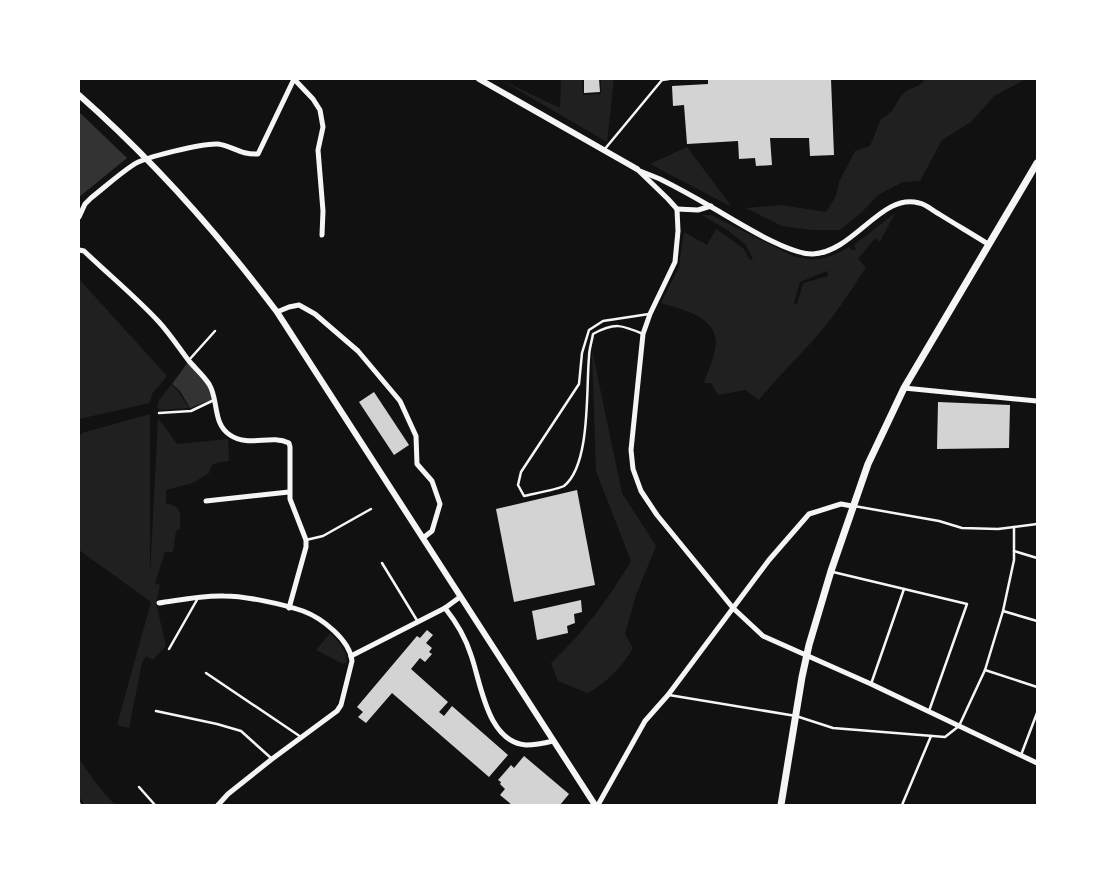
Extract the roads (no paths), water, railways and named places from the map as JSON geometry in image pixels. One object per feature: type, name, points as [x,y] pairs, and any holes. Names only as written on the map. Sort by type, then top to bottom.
[{"type":"main road","points":[[781,805],[807,656],[831,571],[868,464],[904,388],[1037,163]]},
{"type":"street","points":[[79,217],[85,204],[91,198],[134,164],[146,158],[206,144],[220,144],[247,154],[258,154],[294,79],[313,99],[320,110],[323,127],[318,150],[323,211],[322,235]]},
{"type":"street","points":[[479,79],[637,170],[660,179],[777,243],[798,252],[824,253],[837,247],[850,240],[887,208],[905,202],[920,203],[988,244]]},
{"type":"street","points":[[79,94],[116,127],[198,212],[243,266],[277,312],[553,741],[597,805],[645,721],[668,695],[770,560],[809,514],[841,504],[852,506]]},
{"type":"street","points":[[637,170],[668,198],[676,209],[678,231],[675,262],[650,314],[643,334],[631,450],[633,470],[641,491],[657,515],[732,608],[763,636],[871,684],[1037,763]]},
{"type":"street","points":[[676,209],[698,210],[711,206]]},
{"type":"street","points":[[79,250],[84,251],[158,321],[207,381],[212,390],[219,422],[230,435],[250,442],[276,439],[289,443],[289,492],[292,508],[302,525],[306,540],[306,547],[289,608]]},
{"type":"street","points":[[277,312],[290,306],[299,305],[315,314],[358,351],[400,401],[416,436],[417,464],[432,481],[440,504],[432,531],[423,538]]},
{"type":"street","points":[[904,388],[1037,402]]},
{"type":"street","points":[[206,501],[289,492]]},
{"type":"street","points":[[159,603],[224,596],[242,597],[304,612],[332,629],[342,640],[351,656],[352,661],[342,705],[338,711],[272,759],[228,794],[218,805]]},
{"type":"street","points":[[351,656],[445,608],[460,597]]},
{"type":"street","points":[[445,608],[462,630],[472,656],[486,706],[499,729],[507,738],[526,745],[553,741]]},
{"type":"lane","points":[[602,151],[662,79],[669,79]]},
{"type":"lane","points":[[643,334],[623,325],[605,328],[594,334],[589,354],[581,459],[574,474],[564,486],[524,496],[518,485],[521,472],[579,384],[582,353],[589,330],[603,321],[650,314]]},
{"type":"lane","points":[[189,360],[216,331]]},
{"type":"lane","points":[[159,413],[192,410],[214,400]]},
{"type":"lane","points":[[852,506],[962,528],[998,530],[1037,524]]},
{"type":"lane","points":[[306,540],[323,536],[371,509]]},
{"type":"lane","points":[[668,695],[796,716],[833,728],[945,737],[959,726],[985,670],[1003,611],[1014,560],[1014,527]]},
{"type":"lane","points":[[1014,551],[1037,558]]},
{"type":"lane","points":[[382,562],[418,622]]},
{"type":"lane","points":[[831,571],[967,604],[929,712]]},
{"type":"lane","points":[[871,684],[904,589]]},
{"type":"lane","points":[[169,649],[198,598]]},
{"type":"lane","points":[[1003,611],[1037,621]]},
{"type":"lane","points":[[985,670],[1037,687]]},
{"type":"lane","points":[[206,673],[301,737]]},
{"type":"lane","points":[[156,711],[241,731],[250,737],[272,759]]},
{"type":"lane","points":[[1021,755],[1037,713]]},
{"type":"lane","points":[[902,805],[931,736]]},
{"type":"lane","points":[[139,786],[156,805]]}]
